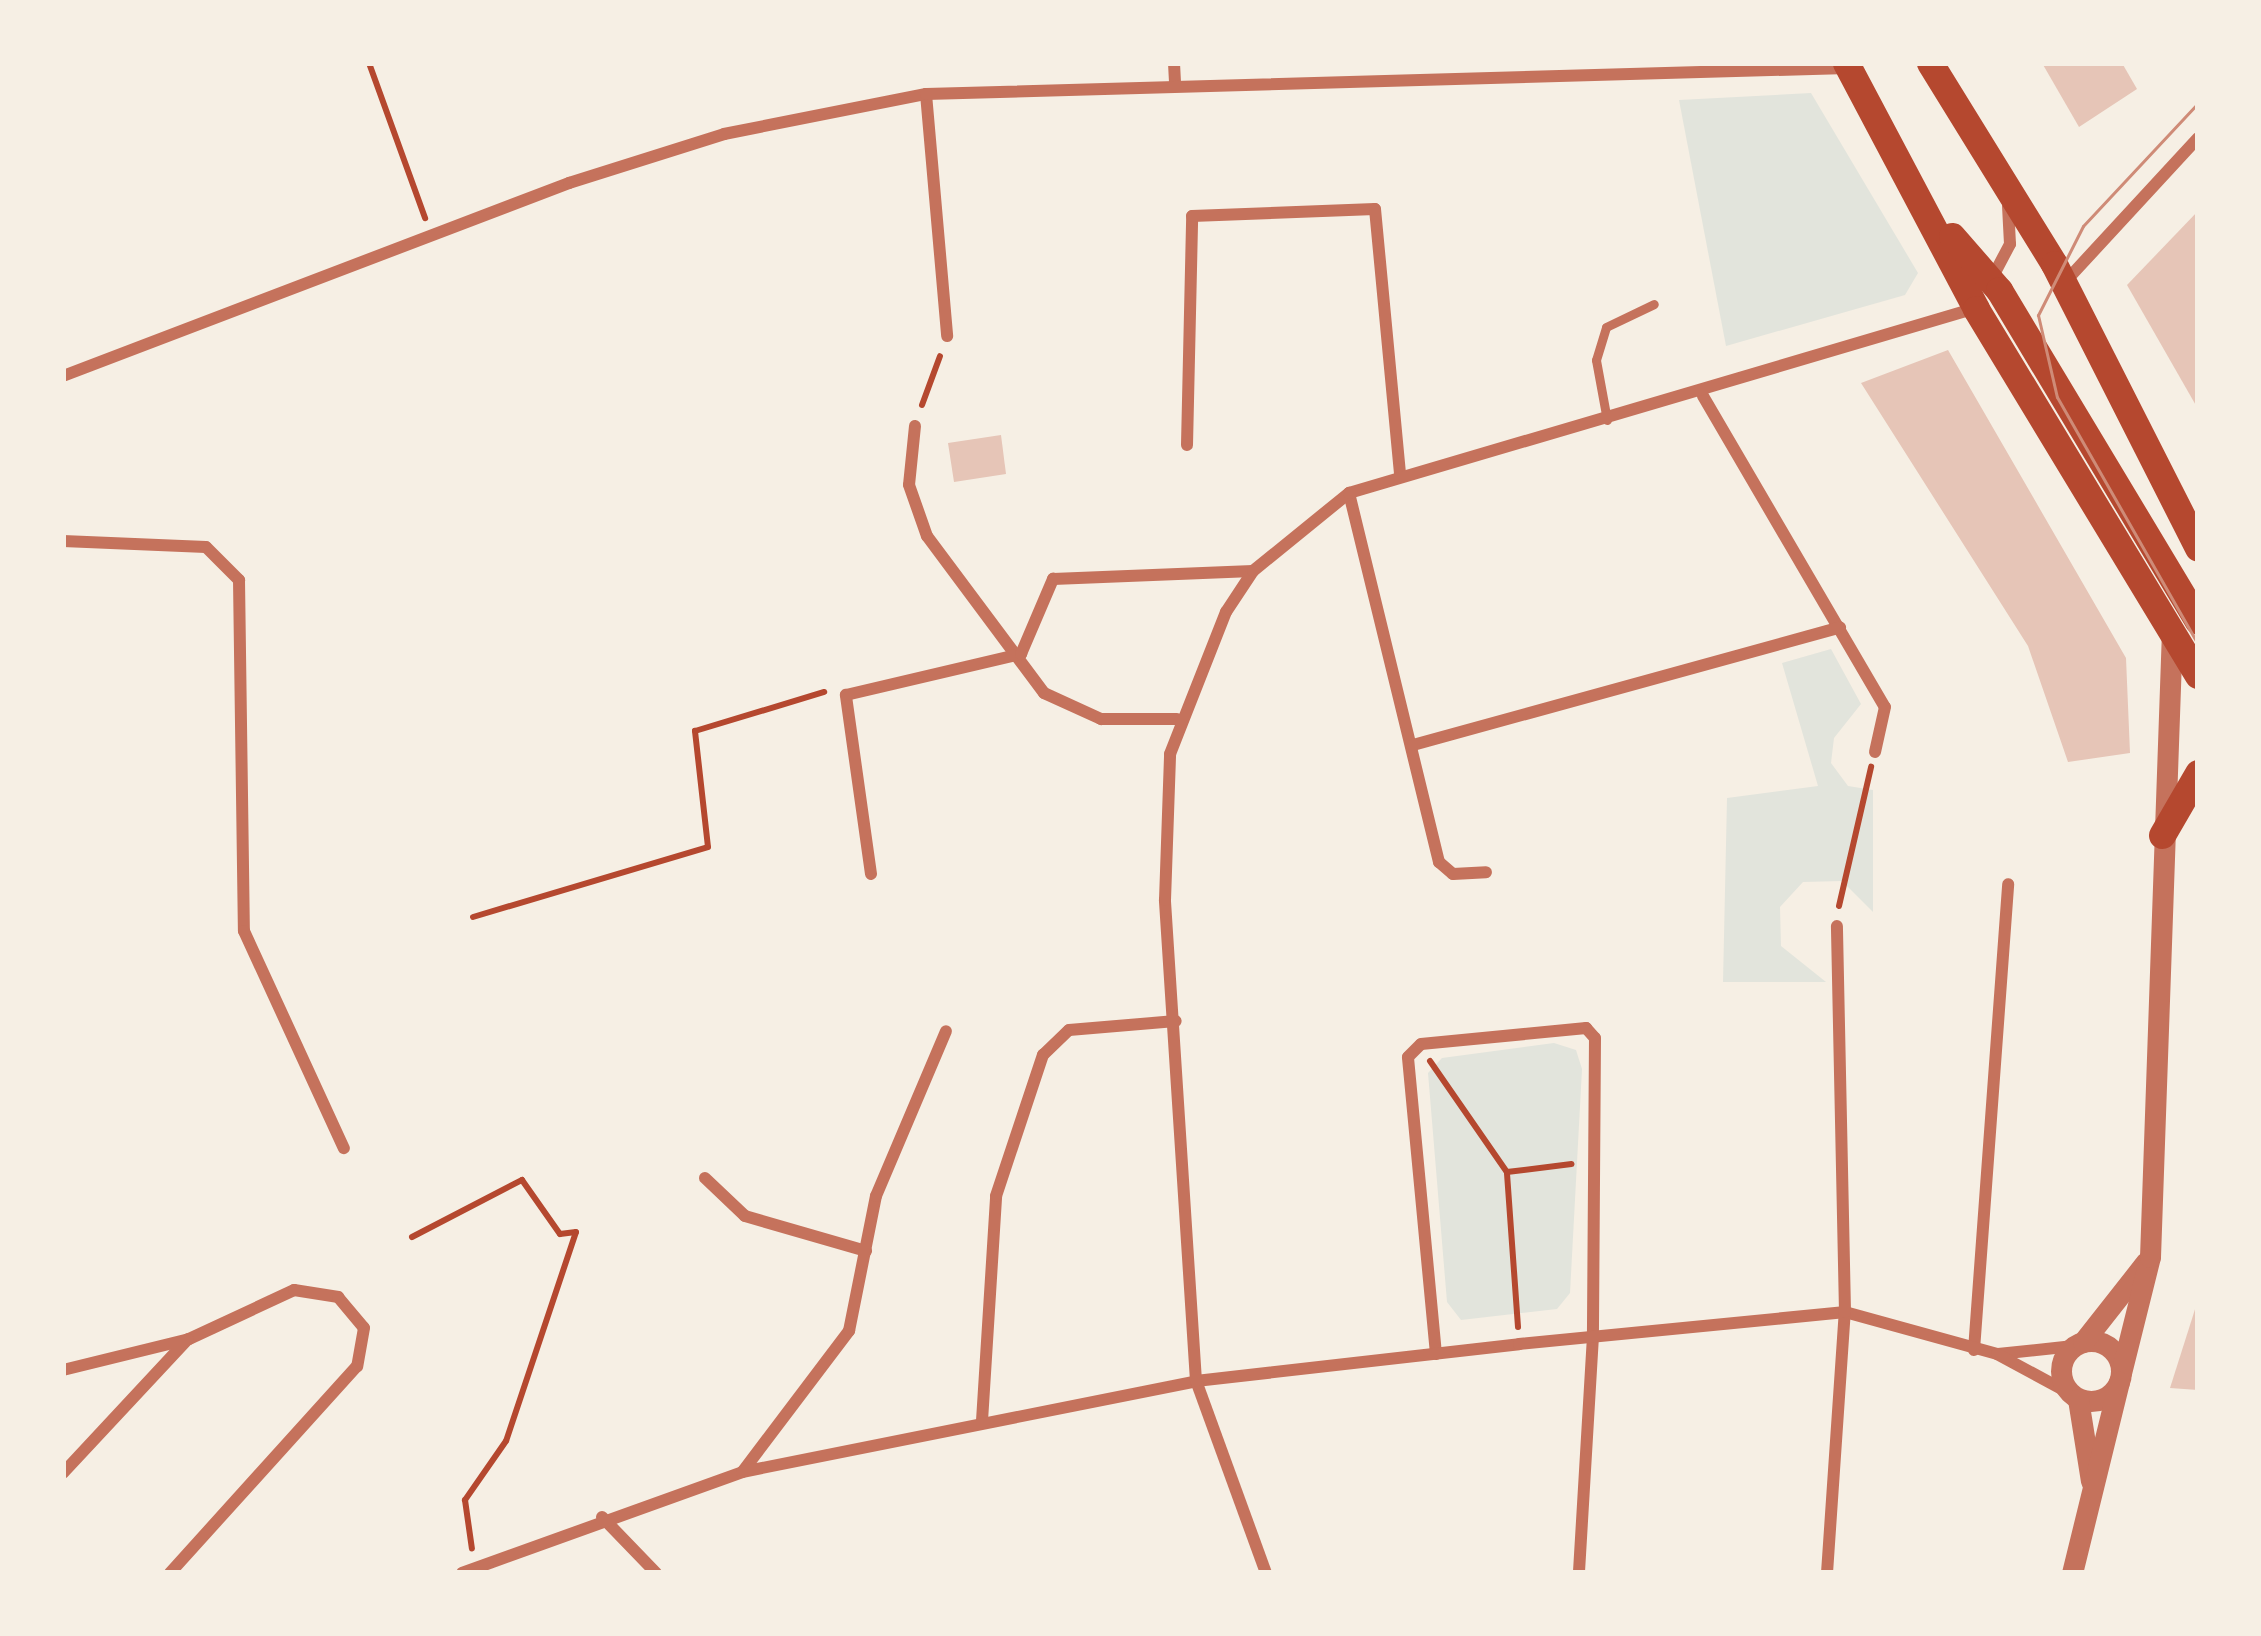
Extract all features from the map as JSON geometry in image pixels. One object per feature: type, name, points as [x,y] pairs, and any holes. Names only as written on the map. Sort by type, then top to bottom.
[{"type":"main road","points":[[1930,63],[2064,283],[2152,444],[2198,548]]},
{"type":"main road","points":[[1847,66],[1934,216],[1976,309],[2185,626]]},
{"type":"main road","points":[[1934,216],[1991,280],[2041,358],[2185,626],[2198,675]]},
{"type":"main road","points":[[1976,309],[2041,358]]},
{"type":"main road","points":[[2152,444],[2198,502]]},
{"type":"main road","points":[[2162,836],[2198,773]]},
{"type":"street","points":[[1174,63],[1175,82]]},
{"type":"street","points":[[63,376],[724,134],[926,94],[1175,82],[1847,66]]},
{"type":"street","points":[[926,94],[946,337]]},
{"type":"street","points":[[2064,283],[2198,137]]},
{"type":"street","points":[[1266,1573],[1196,1381],[1165,797],[1177,719],[1253,571],[1349,493],[1400,474],[1703,396],[1976,309],[2010,244],[2005,185]]},
{"type":"street","points":[[1187,445],[1192,216],[1375,209],[1400,474]]},
{"type":"street","points":[[1703,396],[1885,707],[1875,752]]},
{"type":"street","points":[[915,426],[915,511],[1065,711],[1177,719]]},
{"type":"street","points":[[1349,493],[1438,862],[1453,874],[1486,872]]},
{"type":"street","points":[[63,541],[206,547],[238,580],[244,931],[344,1148]]},
{"type":"street","points":[[1021,654],[1034,601],[1053,579],[1253,571]]},
{"type":"street","points":[[2072,1573],[2150,1257],[2162,836],[2185,626]]},
{"type":"street","points":[[1413,745],[1840,627]]},
{"type":"street","points":[[871,874],[846,695],[1021,654]]},
{"type":"street","points":[[1974,1350],[2008,884]]},
{"type":"street","points":[[1827,1573],[1845,1312],[1838,926]]},
{"type":"street","points":[[982,1421],[996,1196],[1043,1055],[1069,1030],[1176,1021]]},
{"type":"street","points":[[1436,1354],[1406,1081],[1421,1044],[1571,1024],[1595,1038],[1592,1336],[1579,1573]]},
{"type":"street","points":[[742,1472],[849,1331],[876,1196],[946,1030]]},
{"type":"street","points":[[705,1178],[745,1216],[866,1251]]},
{"type":"street","points":[[2093,1488],[2073,1396],[2061,1368],[2150,1257]]},
{"type":"street","points":[[63,1370],[189,1339],[308,1289],[352,1309],[366,1347],[170,1573]]},
{"type":"street","points":[[462,1573],[602,1517],[742,1472],[1196,1381],[1845,1312],[1996,1354],[2079,1344],[2110,1347],[2120,1377]]},
{"type":"street","points":[[63,1473],[189,1339]]},
{"type":"street","points":[[1996,1354],[2073,1396],[2097,1401],[2120,1377]]},
{"type":"street","points":[[602,1517],[656,1573]]},
{"type":"lane","points":[[1607,420],[1596,360],[1606,327],[1654,304]]},
{"type":"path","points":[[369,63],[432,238]]},
{"type":"path","points":[[915,426],[946,337]]},
{"type":"path","points":[[473,917],[708,847],[695,730],[822,691],[846,695]]},
{"type":"path","points":[[1838,926],[1875,752]]},
{"type":"path","points":[[1421,1044],[1507,1172],[1517,1316]]},
{"type":"path","points":[[1507,1172],[1576,1164]]},
{"type":"path","points":[[412,1237],[522,1180],[560,1234],[576,1232],[506,1441],[465,1500],[476,1564]]},
{"type":"shaded area","points":[[1811,93],[1918,273],[1905,295],[1726,346],[1679,100]]},
{"type":"shaded area","points":[[1831,649],[1861,704],[1834,738],[1831,763],[1848,786],[1873,790],[1873,912],[1842,881],[1803,882],[1780,907],[1781,946],[1826,982],[1723,982],[1727,798],[1818,786],[1782,663]]},
{"type":"shaded area","points":[[1554,1043],[1576,1050],[1582,1069],[1570,1293],[1557,1309],[1461,1320],[1447,1302],[1428,1073],[1442,1058]]},
{"type":"building","points":[[2042,63],[2122,63],[2137,89],[2079,127]]},
{"type":"building","points":[[2198,211],[2198,409],[2127,285]]},
{"type":"building","points":[[1948,350],[2126,658],[2130,753],[2068,762],[2028,646],[1861,383]]},
{"type":"building","points":[[1001,435],[1006,474],[954,482],[948,443]]},
{"type":"building","points":[[2197,1303],[2198,1390],[2170,1388]]},
{"type":"tram line","points":[[2198,103],[2083,226],[2038,315],[2057,397],[2198,644]]}]
